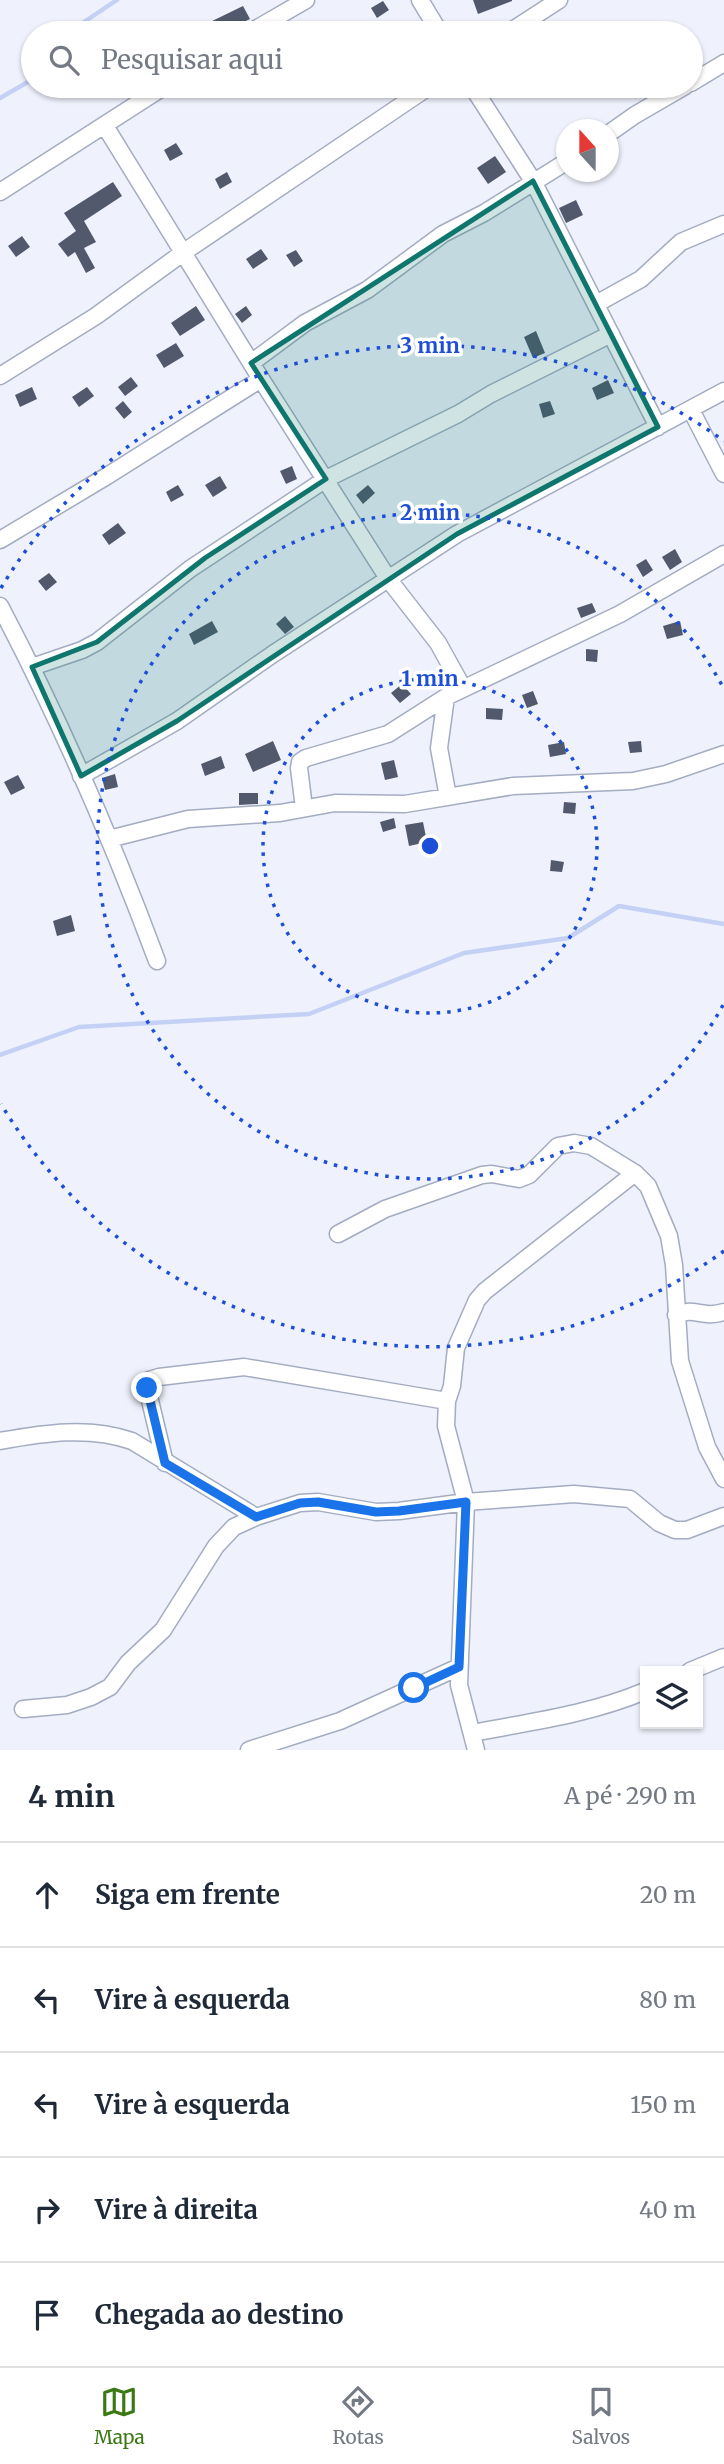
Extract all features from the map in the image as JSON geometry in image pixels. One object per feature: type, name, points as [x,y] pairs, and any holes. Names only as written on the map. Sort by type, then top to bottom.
[{"type":"street","points":[[270,21],[306,0]]},
{"type":"street","points":[[420,0],[433,21]]},
{"type":"street","points":[[527,21],[559,0]]},
{"type":"street","points":[[703,76],[724,63]]},
{"type":"street","points":[[0,192],[147,98]]},
{"type":"street","points":[[0,376],[96,316],[184,252],[412,98]]},
{"type":"street","points":[[480,98],[533,181],[658,427]]},
{"type":"street","points":[[619,126],[664,98]]},
{"type":"street","points":[[105,126],[389,580],[438,643],[463,688]]},
{"type":"street","points":[[251,363],[314,317],[368,290],[426,245],[484,213],[556,168]]},
{"type":"street","points":[[596,304],[641,279],[681,242],[724,223]]},
{"type":"street","points":[[32,667],[97,642],[190,569],[326,479],[611,334]]},
{"type":"street","points":[[0,540],[261,379]]},
{"type":"street","points":[[80,776],[177,721],[272,654],[457,534],[724,391]]},
{"type":"street","points":[[691,410],[724,474]]},
{"type":"street","points":[[304,808],[300,762],[306,758],[388,734],[446,697],[620,614],[724,554]]},
{"type":"street","points":[[0,606],[32,667],[109,838],[157,961]]},
{"type":"street","points":[[446,697],[439,748],[449,797]]},
{"type":"street","points":[[109,838],[188,819],[280,813],[335,803],[405,804],[513,786],[633,781],[666,774],[724,754]]},
{"type":"street","points":[[338,1234],[385,1209],[482,1175],[519,1179],[529,1175],[558,1146],[574,1143],[591,1146],[635,1173],[648,1186],[669,1236],[674,1265],[680,1362],[707,1447],[724,1479]]},
{"type":"street","points":[[476,1750],[459,1685],[466,1502],[448,1441],[447,1401],[452,1386],[456,1348],[477,1300],[485,1291],[635,1173]]},
{"type":"street","points":[[676,1315],[692,1310],[710,1316],[724,1312]]},
{"type":"street","points":[[165,1463],[147,1388],[149,1380],[159,1377],[244,1367],[447,1401]]},
{"type":"street","points":[[0,1441],[59,1431],[116,1435],[132,1441],[256,1517]]},
{"type":"street","points":[[23,1709],[67,1705],[110,1687],[134,1656],[168,1624],[216,1546],[234,1527],[300,1503],[318,1502],[376,1512],[575,1494],[618,1497],[637,1503],[659,1523],[675,1530],[687,1530],[724,1516]]},
{"type":"street","points":[[702,1666],[724,1657]]},
{"type":"street","points":[[249,1750],[340,1721],[459,1667]]},
{"type":"street","points":[[472,1733],[596,1708],[640,1692]]},
{"type":"highlighted area","points":[[533,181],[658,427],[457,534],[177,721],[81,776],[32,667],[97,642],[205,558],[326,479],[251,363]]},
{"type":"building","points":[[473,0],[512,0],[512,1],[478,14]]},
{"type":"building","points":[[383,1],[389,10],[377,18],[371,8]]},
{"type":"building","points":[[243,6],[250,19],[246,21],[212,21]]},
{"type":"building","points":[[176,143],[183,154],[170,161],[164,150]]},
{"type":"building","points":[[495,156],[506,172],[488,184],[477,168]]},
{"type":"building","points":[[227,172],[232,182],[220,189],[215,179]]},
{"type":"building","points":[[113,182],[122,196],[84,221],[96,242],[84,248],[95,268],[86,273],[75,252],[68,257],[58,244],[76,231],[64,213]]},
{"type":"building","points":[[576,200],[583,215],[566,223],[559,208]]},
{"type":"building","points":[[22,236],[30,247],[16,257],[8,246]]},
{"type":"building","points":[[261,249],[268,259],[253,269],[246,259]]},
{"type":"building","points":[[296,250],[303,261],[294,267],[286,255]]},
{"type":"building","points":[[196,306],[205,320],[180,336],[171,323]]},
{"type":"building","points":[[246,306],[252,315],[242,323],[235,314]]},
{"type":"building","points":[[536,331],[545,353],[533,358],[524,337]]},
{"type":"building","points":[[176,343],[184,356],[164,368],[156,355]]},
{"type":"building","points":[[131,377],[138,386],[125,396],[118,387]]},
{"type":"building","points":[[608,380],[614,393],[597,400],[592,388]]},
{"type":"building","points":[[32,387],[37,399],[20,407],[15,395]]},
{"type":"building","points":[[87,387],[94,396],[79,407],[72,397]]},
{"type":"building","points":[[123,401],[132,412],[124,419],[115,408]]},
{"type":"building","points":[[550,401],[555,414],[543,418],[539,404]]},
{"type":"building","points":[[292,466],[297,479],[286,484],[280,471]]},
{"type":"building","points":[[220,476],[227,488],[213,497],[205,485]]},
{"type":"building","points":[[178,485],[184,495],[171,502],[166,492]]},
{"type":"building","points":[[368,485],[375,493],[363,504],[356,495]]},
{"type":"building","points":[[118,523],[126,533],[109,545],[102,535]]},
{"type":"building","points":[[675,549],[682,562],[670,570],[662,557]]},
{"type":"building","points":[[646,559],[653,570],[643,577],[636,565]]},
{"type":"building","points":[[49,573],[57,582],[46,591],[38,581]]},
{"type":"building","points":[[592,603],[596,612],[581,618],[577,608]]},
{"type":"building","points":[[285,616],[294,627],[285,634],[276,624]]},
{"type":"building","points":[[212,621],[218,632],[194,645],[189,634]]},
{"type":"building","points":[[680,621],[683,635],[667,639],[663,626]]},
{"type":"building","points":[[586,649],[598,650],[597,662],[586,661]]},
{"type":"building","points":[[402,684],[411,694],[400,703],[391,693]]},
{"type":"building","points":[[533,691],[538,704],[527,708],[522,695]]},
{"type":"building","points":[[486,708],[503,709],[502,720],[486,719]]},
{"type":"building","points":[[273,741],[281,760],[253,772],[245,754]]},
{"type":"building","points":[[641,741],[642,752],[630,753],[628,742]]},
{"type":"building","points":[[564,742],[566,754],[550,757],[548,745]]},
{"type":"building","points":[[221,756],[225,768],[205,776],[201,764]]},
{"type":"building","points":[[394,760],[398,777],[385,780],[381,763]]},
{"type":"building","points":[[115,774],[118,787],[105,790],[102,778]]},
{"type":"building","points":[[18,775],[25,788],[11,795],[4,782]]},
{"type":"building","points":[[239,793],[258,793],[258,804],[239,805]]},
{"type":"building","points":[[564,802],[576,803],[575,814],[563,813]]},
{"type":"building","points":[[394,818],[396,828],[383,832],[380,822]]},
{"type":"building","points":[[423,822],[427,842],[409,846],[405,825]]},
{"type":"building","points":[[551,860],[564,862],[562,872],[550,871]]},
{"type":"building","points":[[71,915],[75,931],[57,936],[53,921]]},
{"type":"waterway","points":[[86,21],[117,0]]},
{"type":"waterway","points":[[0,98],[21,86]]},
{"type":"waterway","points":[[0,1055],[79,1027],[309,1014],[464,953],[568,938],[619,906],[724,924]]},
{"type":"route","points":[[147,1388],[165,1463],[256,1517],[300,1503],[318,1502],[376,1512],[466,1502],[459,1667],[414,1688]]}]
